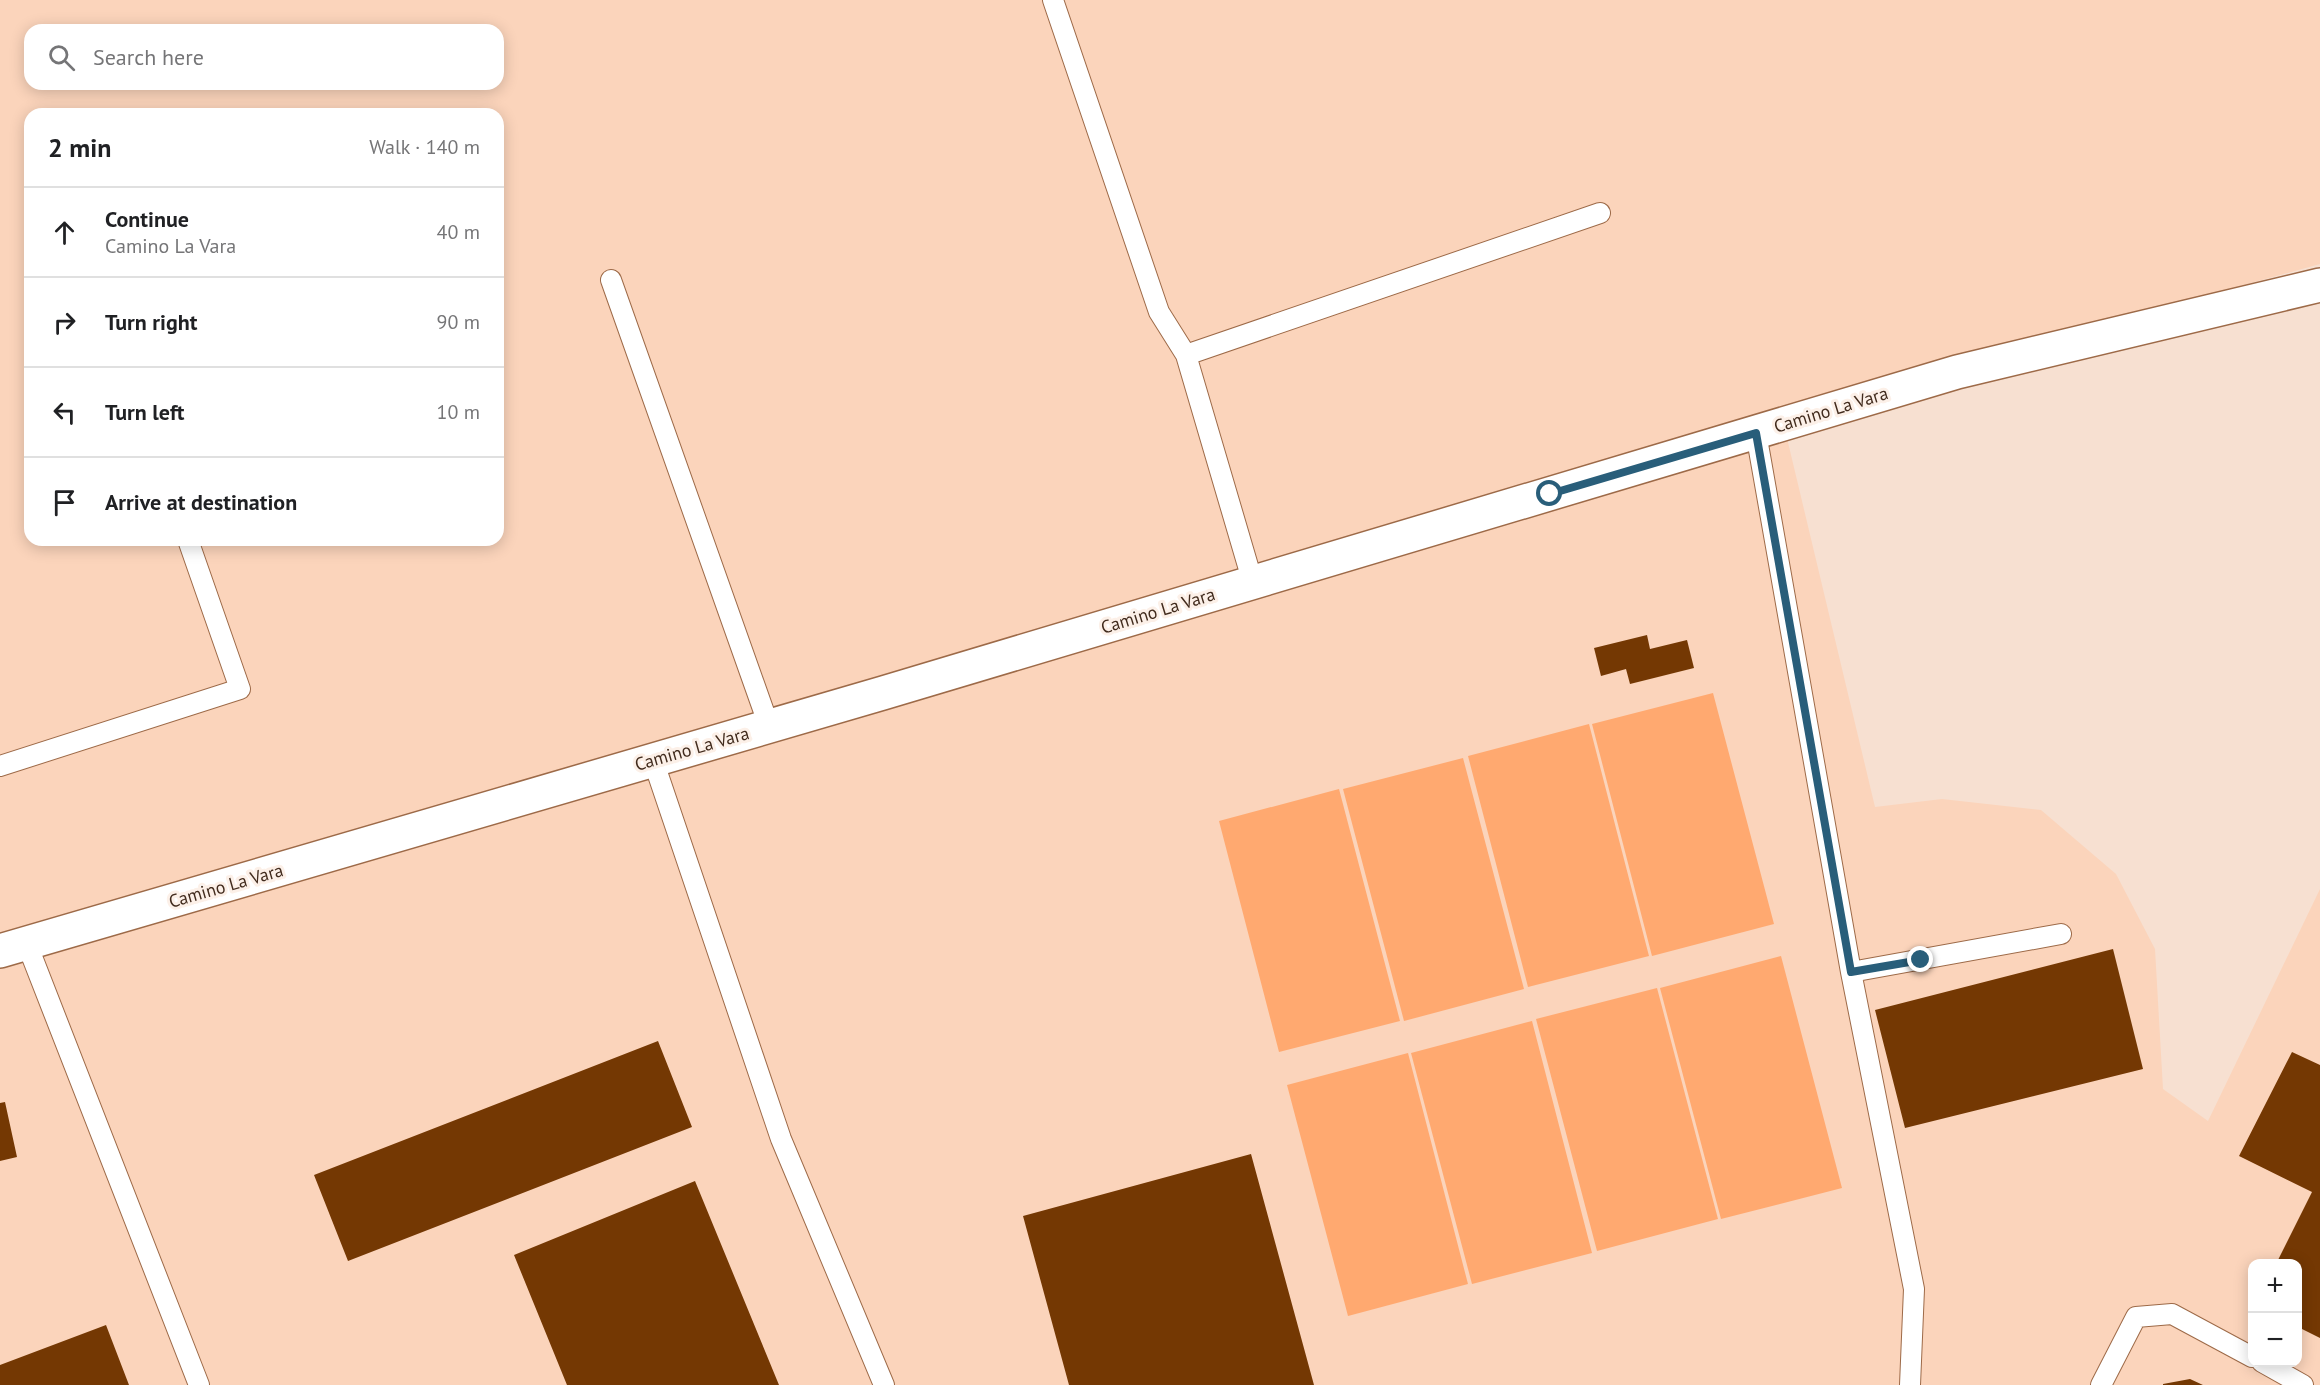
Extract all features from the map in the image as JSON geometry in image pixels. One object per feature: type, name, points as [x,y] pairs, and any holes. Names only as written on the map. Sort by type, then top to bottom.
[{"type":"street","name":"Camino La Vara","points":[[13,948],[1253,583],[1957,372],[2320,285]]},
{"type":"lane","points":[[1053,0],[1159,312],[1186,355],[1253,583]]},
{"type":"lane","points":[[1186,355],[1600,213]]},
{"type":"lane","points":[[611,280],[769,726]]},
{"type":"lane","points":[[1756,433],[1851,972],[1914,1289],[1910,1385]]},
{"type":"lane","points":[[0,766],[240,689],[190,546]]},
{"type":"lane","points":[[653,760],[781,1139],[884,1385]]},
{"type":"lane","points":[[1851,972],[2061,934]]},
{"type":"lane","points":[[13,948],[199,1385]]},
{"type":"lane","points":[[2101,1385],[2136,1317],[2172,1314],[2248,1354]]},
{"type":"lane","points":[[2271,1367],[2303,1385]]},
{"type":"shaded area","points":[[0,0],[2320,0],[2320,264],[1781,413],[1875,807],[1942,799],[2041,810],[2116,874],[2155,949],[2163,1089],[2208,1121],[2320,889],[2320,1385],[0,1385]]},
{"type":"shaded area","points":[[1713,693],[1774,924],[1652,956],[1592,724]]},
{"type":"shaded area","points":[[1589,724],[1649,956],[1528,987],[1468,756]]},
{"type":"shaded area","points":[[1463,758],[1524,989],[1404,1021],[1343,789]]},
{"type":"shaded area","points":[[1339,789],[1400,1021],[1279,1052],[1219,821]]},
{"type":"shaded area","points":[[1781,956],[1842,1188],[1721,1219],[1660,988]]},
{"type":"shaded area","points":[[1657,988],[1718,1219],[1597,1251],[1536,1019]]},
{"type":"shaded area","points":[[1532,1021],[1592,1253],[1472,1284],[1411,1053]]},
{"type":"shaded area","points":[[1408,1053],[1468,1284],[1348,1316],[1287,1085]]},
{"type":"building","points":[[1647,635],[1650,649],[1687,640],[1694,668],[1630,684],[1626,669],[1601,676],[1594,648]]},
{"type":"building","points":[[2113,949],[2143,1069],[1905,1128],[1875,1010]]},
{"type":"building","points":[[658,1041],[692,1127],[348,1261],[314,1175]]},
{"type":"building","points":[[2292,1052],[2320,1065],[2320,1338],[2302,1329],[2302,1259],[2278,1259],[2312,1192],[2239,1156]]},
{"type":"building","points":[[5,1102],[17,1157],[0,1161],[0,1103]]},
{"type":"building","points":[[1251,1154],[1314,1385],[1069,1385],[1023,1216]]},
{"type":"building","points":[[695,1181],[779,1385],[567,1385],[514,1255]]},
{"type":"building","points":[[106,1325],[129,1385],[0,1385],[0,1365]]},
{"type":"building","points":[[2190,1379],[2203,1385],[2163,1385],[2163,1384]]},
{"type":"route","points":[[1550,494],[1756,433],[1851,972],[1921,960]]}]
